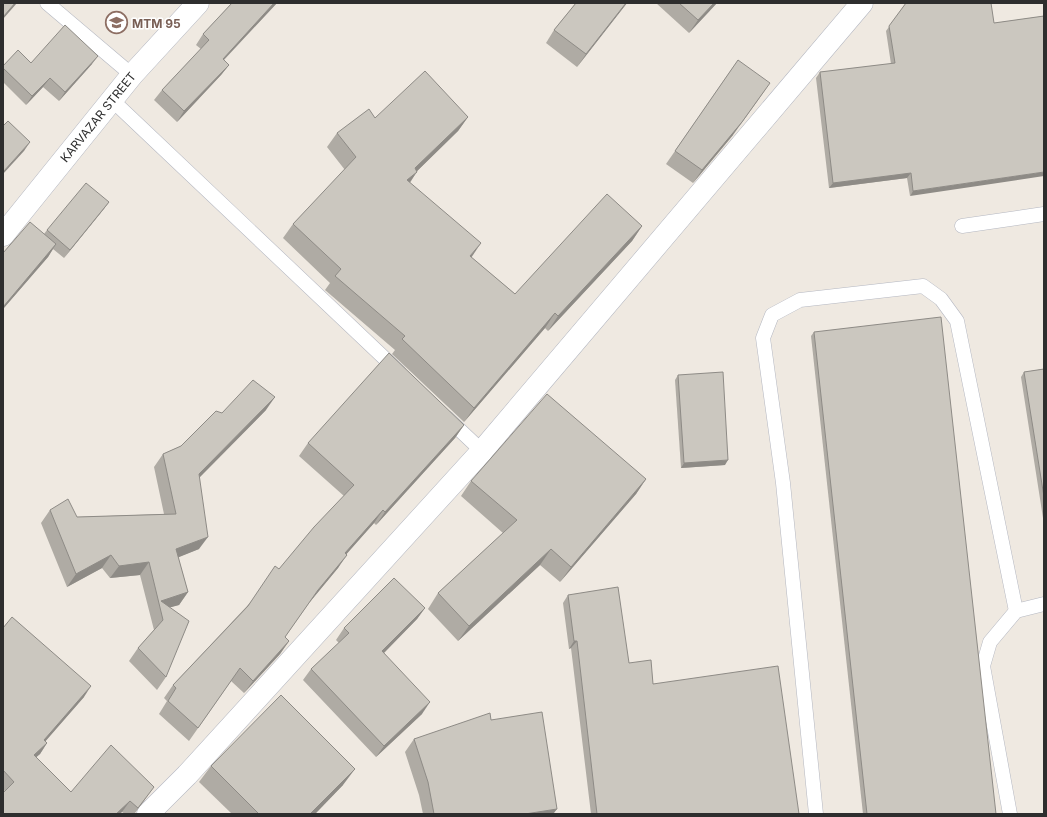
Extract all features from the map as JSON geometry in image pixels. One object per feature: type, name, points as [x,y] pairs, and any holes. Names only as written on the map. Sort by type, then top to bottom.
[{"type":"street","name":"KARVAZAR STREET","points":[[3,235],[132,75],[198,3]]},
{"type":"street","points":[[148,814],[187,775],[482,451],[862,3]]},
{"type":"lane","points":[[47,3],[132,75]]},
{"type":"lane","points":[[112,100],[407,380]]},
{"type":"lane","points":[[962,226],[1044,214]]},
{"type":"lane","points":[[816,814],[783,483],[763,338],[772,315],[800,300],[923,286],[941,299],[957,322],[1016,611]]},
{"type":"lane","points":[[436,407],[482,451]]},
{"type":"lane","points":[[1010,814],[984,666],[990,642],[1016,611],[1044,604]]},
{"type":"building","points":[[3,3],[15,3],[3,17]]},
{"type":"building","points":[[232,3],[274,3],[223,59],[229,65],[184,111],[162,90],[209,40],[203,34]]},
{"type":"building","points":[[576,3],[626,3],[586,54],[554,30]]},
{"type":"building","points":[[679,3],[714,3],[698,20]]},
{"type":"building","points":[[906,3],[991,3],[994,23],[1044,16],[1044,172],[913,191],[911,173],[833,183],[820,72],[895,63],[889,26]]},
{"type":"building","points":[[65,25],[98,56],[65,92],[50,78],[32,96],[3,68],[3,66],[18,50],[31,63]]},
{"type":"building","points":[[738,60],[770,83],[742,122],[702,170],[675,151]]},
{"type":"building","points":[[425,71],[468,117],[415,168],[417,172],[407,180],[481,243],[470,256],[515,294],[607,194],[642,226],[558,316],[555,313],[474,408],[402,339],[405,336],[335,276],[341,269],[293,224],[356,157],[337,133],[369,109],[375,118]]},
{"type":"building","points":[[8,121],[30,142],[3,172],[3,126]]},
{"type":"building","points":[[86,183],[109,202],[70,250],[47,230]]},
{"type":"building","points":[[30,222],[56,244],[3,307],[3,253]]},
{"type":"building","points":[[941,317],[996,814],[867,814],[814,332]]},
{"type":"building","points":[[389,353],[464,425],[385,512],[383,510],[345,553],[347,555],[318,590],[285,637],[289,641],[253,681],[240,668],[198,728],[168,701],[176,688],[173,685],[248,606],[275,566],[279,569],[314,527],[354,485],[308,443]]},
{"type":"building","points":[[1044,369],[1044,497],[1024,372]]},
{"type":"building","points":[[723,372],[728,460],[684,463],[678,375]]},
{"type":"building","points":[[253,380],[275,397],[199,474],[208,537],[176,549],[188,592],[161,601],[189,621],[166,677],[138,648],[163,620],[149,562],[119,566],[111,555],[76,574],[50,510],[68,499],[77,517],[176,514],[163,454],[181,446],[216,411],[222,413]]},
{"type":"building","points":[[547,394],[646,479],[571,567],[551,549],[469,626],[438,593],[517,520],[471,481]]},
{"type":"building","points":[[394,578],[425,608],[382,651],[430,702],[384,746],[311,669],[349,633],[344,628]]},
{"type":"building","points":[[618,587],[629,663],[651,660],[653,684],[778,666],[799,814],[597,814],[577,641],[574,641],[568,595]]},
{"type":"building","points":[[12,617],[91,686],[44,740],[47,743],[34,755],[71,792],[111,745],[154,787],[138,808],[130,801],[116,814],[3,814],[3,793],[14,782],[3,770],[3,628]]},
{"type":"building","points":[[281,695],[355,769],[310,814],[259,814],[211,766]]},
{"type":"building","points":[[542,712],[557,809],[525,814],[434,814],[428,782],[414,739],[490,713],[491,720]]},
{"type":"place","name":"МТМ 95","points":[[116,23]]}]
